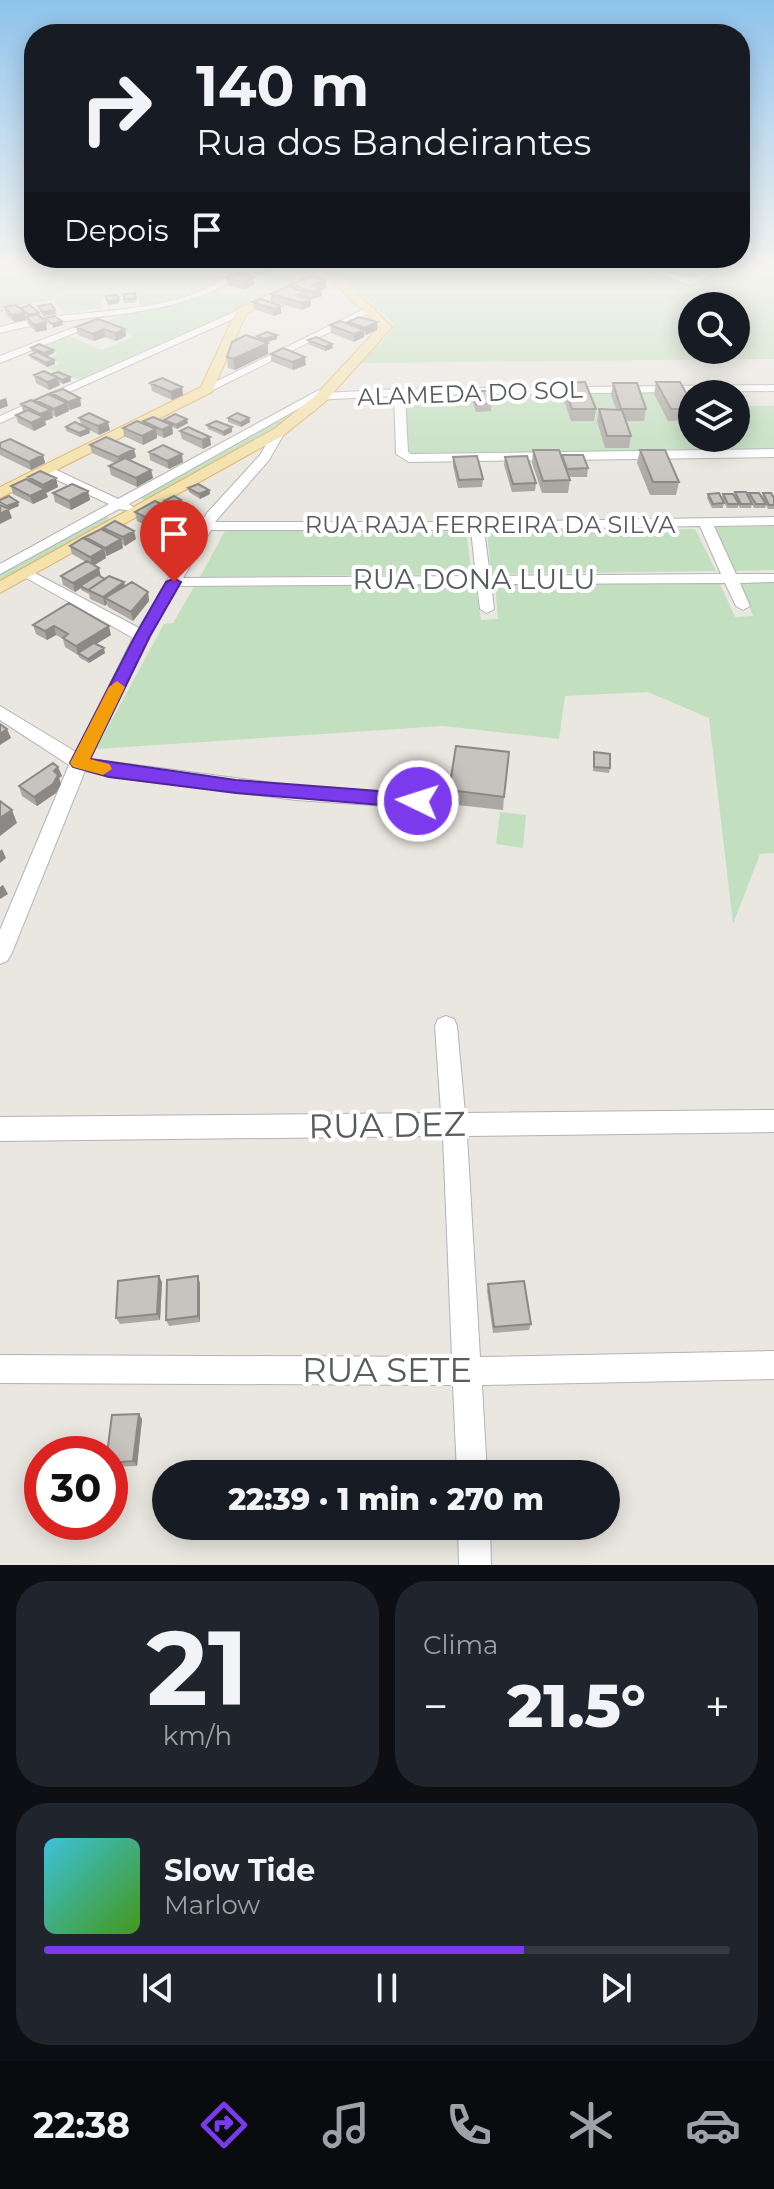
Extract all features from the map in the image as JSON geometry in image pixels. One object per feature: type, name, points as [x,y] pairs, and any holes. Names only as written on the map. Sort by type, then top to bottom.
[{"type":"main road","points":[[0,493],[207,389],[230,337]]},
{"type":"main road","points":[[0,588],[279,432],[379,337]]},
{"type":"street","points":[[0,360],[58,337]]},
{"type":"street","points":[[0,420],[185,337]]},
{"type":"street","points":[[207,389],[314,337]]},
{"type":"street","name":"ALAMEDA DO SOL","points":[[319,395],[774,388]]},
{"type":"street","points":[[399,392],[402,454],[414,458],[774,453]]},
{"type":"street","points":[[0,570],[319,395]]},
{"type":"street","points":[[1,949],[79,763],[142,636],[214,513],[265,457],[279,432]]},
{"type":"street","points":[[46,470],[137,513]]},
{"type":"street","name":"RUA RAJA FERREIRA DA SILVA","points":[[207,526],[774,521]]},
{"type":"street","points":[[705,522],[743,606]]},
{"type":"street","points":[[477,526],[487,609]]},
{"type":"street","points":[[26,574],[142,636]]},
{"type":"street","name":"RUA DONA LULU","points":[[174,582],[774,578]]},
{"type":"street","points":[[0,712],[79,763],[109,770],[236,787],[418,801]]},
{"type":"street","points":[[446,1026],[471,1460]]},
{"type":"street","name":"RUA DEZ","points":[[0,1129],[774,1121]]},
{"type":"street","name":"RUA SETE","points":[[0,1369],[468,1371],[774,1365]]},
{"type":"street","points":[[474,1540],[475,1565]]},
{"type":"green space","points":[[71,337],[101,350],[134,337],[176,337],[79,380],[47,368],[59,363],[50,358],[58,353],[42,346]]},
{"type":"green space","points":[[386,337],[678,337],[678,360],[360,363]]},
{"type":"green space","points":[[750,337],[774,337],[774,359],[750,359]]},
{"type":"green space","points":[[678,391],[678,451],[409,453],[404,394]]},
{"type":"green space","points":[[750,406],[774,406],[774,450],[750,450]]},
{"type":"green space","points":[[289,415],[263,437],[148,501],[139,498]]},
{"type":"green space","points":[[104,516],[114,521],[0,585],[0,574]]},
{"type":"green space","points":[[774,526],[774,570],[735,571],[714,527]]},
{"type":"green space","points":[[226,529],[466,532],[472,574],[200,577]]},
{"type":"green space","points":[[695,529],[716,571],[491,574],[487,531]]},
{"type":"green space","points":[[740,580],[774,580],[774,853],[760,854],[733,924],[709,718],[648,692],[565,696],[559,739],[443,726],[96,749],[164,624],[173,623],[194,587],[475,584],[481,620],[498,619],[495,584],[719,582],[735,617],[753,616]]},
{"type":"green space","points":[[500,812],[526,815],[523,848],[496,844]]},
{"type":"building","points":[[252,337],[268,343],[233,359],[227,357],[232,342]]},
{"type":"building","points":[[316,337],[332,344],[325,347],[308,340]]},
{"type":"building","points":[[39,344],[53,350],[44,353],[31,348]]},
{"type":"building","points":[[283,348],[305,357],[292,362],[271,354]]},
{"type":"building","points":[[37,352],[54,360],[46,363],[30,355]]},
{"type":"building","points":[[44,371],[58,378],[47,382],[34,375]]},
{"type":"building","points":[[58,372],[70,377],[62,380],[51,374]]},
{"type":"building","points":[[162,378],[182,387],[171,392],[150,383]]},
{"type":"building","points":[[585,382],[596,409],[572,409],[563,383]]},
{"type":"building","points":[[656,382],[678,382],[678,409],[671,409]]},
{"type":"building","points":[[613,383],[637,383],[646,409],[621,409]]},
{"type":"building","points":[[63,389],[80,398],[68,402],[51,393]]},
{"type":"building","points":[[472,391],[487,391],[491,403],[476,404]]},
{"type":"building","points":[[48,394],[67,403],[54,409],[35,400]]},
{"type":"building","points":[[31,400],[51,410],[40,414],[21,404]]},
{"type":"building","points":[[599,409],[622,410],[631,436],[607,436]]},
{"type":"building","points":[[28,410],[44,417],[31,423],[16,415]]},
{"type":"building","points":[[89,413],[108,422],[98,426],[79,418]]},
{"type":"building","points":[[237,413],[249,418],[240,423],[228,418]]},
{"type":"building","points":[[175,414],[187,419],[176,425],[164,420]]},
{"type":"building","points":[[153,417],[172,425],[162,430],[143,421]]},
{"type":"building","points":[[137,421],[156,429],[142,436],[123,428]]},
{"type":"building","points":[[216,421],[232,427],[223,432],[207,425]]},
{"type":"building","points":[[75,422],[89,429],[79,433],[66,427]]},
{"type":"building","points":[[188,427],[210,437],[202,440],[180,431]]},
{"type":"building","points":[[106,437],[134,449],[118,457],[90,445]]},
{"type":"building","points":[[10,439],[43,455],[29,462],[0,448],[0,443]]},
{"type":"building","points":[[163,445],[182,454],[167,461],[149,452]]},
{"type":"building","points":[[533,450],[559,450],[570,480],[543,481]]},
{"type":"building","points":[[640,450],[665,450],[679,482],[653,482]]},
{"type":"building","points":[[562,455],[583,455],[588,468],[567,469]]},
{"type":"building","points":[[477,456],[483,479],[459,480],[453,457]]},
{"type":"building","points":[[527,456],[536,483],[513,484],[505,457]]},
{"type":"building","points":[[125,458],[151,470],[136,478],[109,466]]},
{"type":"building","points":[[40,471],[56,478],[43,485],[28,477]]},
{"type":"building","points":[[26,479],[45,489],[30,496],[11,486]]},
{"type":"building","points":[[72,484],[88,491],[69,501],[53,493]]},
{"type":"building","points":[[198,484],[209,490],[199,494],[188,488]]},
{"type":"building","points":[[735,492],[746,492],[752,504],[741,504]]},
{"type":"building","points":[[719,493],[724,503],[713,504],[708,494]]},
{"type":"building","points":[[749,493],[759,493],[766,504],[756,504]]},
{"type":"building","points":[[763,493],[771,493],[774,505],[769,505]]},
{"type":"building","points":[[723,494],[733,494],[739,504],[728,504]]},
{"type":"building","points":[[9,496],[18,502],[7,506],[0,502],[0,500]]},
{"type":"building","points":[[174,496],[181,500],[171,505],[164,501]]},
{"type":"building","points":[[155,501],[169,508],[149,519],[135,512]]},
{"type":"building","points":[[0,505],[9,509],[0,514]]},
{"type":"building","points":[[179,512],[189,519],[166,529],[156,522]]},
{"type":"building","points":[[115,521],[134,531],[123,537],[103,528]]},
{"type":"building","points":[[101,529],[121,539],[105,548],[85,537]]},
{"type":"building","points":[[83,538],[104,549],[90,557],[70,546]]},
{"type":"building","points":[[87,561],[99,568],[73,583],[61,576]]},
{"type":"building","points":[[98,575],[105,579],[88,590],[80,586]]},
{"type":"building","points":[[109,576],[124,582],[103,597],[88,590]]},
{"type":"building","points":[[132,582],[148,592],[131,612],[105,598]]},
{"type":"building","points":[[69,603],[109,626],[76,646],[63,638],[68,634],[54,626],[45,631],[33,625]]},
{"type":"building","points":[[94,643],[104,648],[88,659],[78,653]]},
{"type":"building","points":[[456,746],[509,752],[504,797],[449,790]]},
{"type":"building","points":[[594,752],[610,754],[610,768],[594,767]]},
{"type":"building","points":[[53,763],[58,767],[54,771],[58,775],[53,784],[34,797],[19,786]]},
{"type":"building","points":[[0,801],[12,810],[0,818]]},
{"type":"building","points":[[159,1276],[157,1314],[116,1318],[118,1281]]},
{"type":"building","points":[[198,1276],[198,1316],[166,1320],[167,1280]]},
{"type":"building","points":[[524,1281],[531,1324],[494,1327],[488,1284]]},
{"type":"building","points":[[139,1414],[133,1461],[128,1461],[128,1436],[109,1436],[112,1415]]},
{"type":"slow traffic","points":[[103,769],[79,763],[117,687]]},
{"type":"route","points":[[174,582],[142,636],[79,763],[236,787],[418,801]]}]
